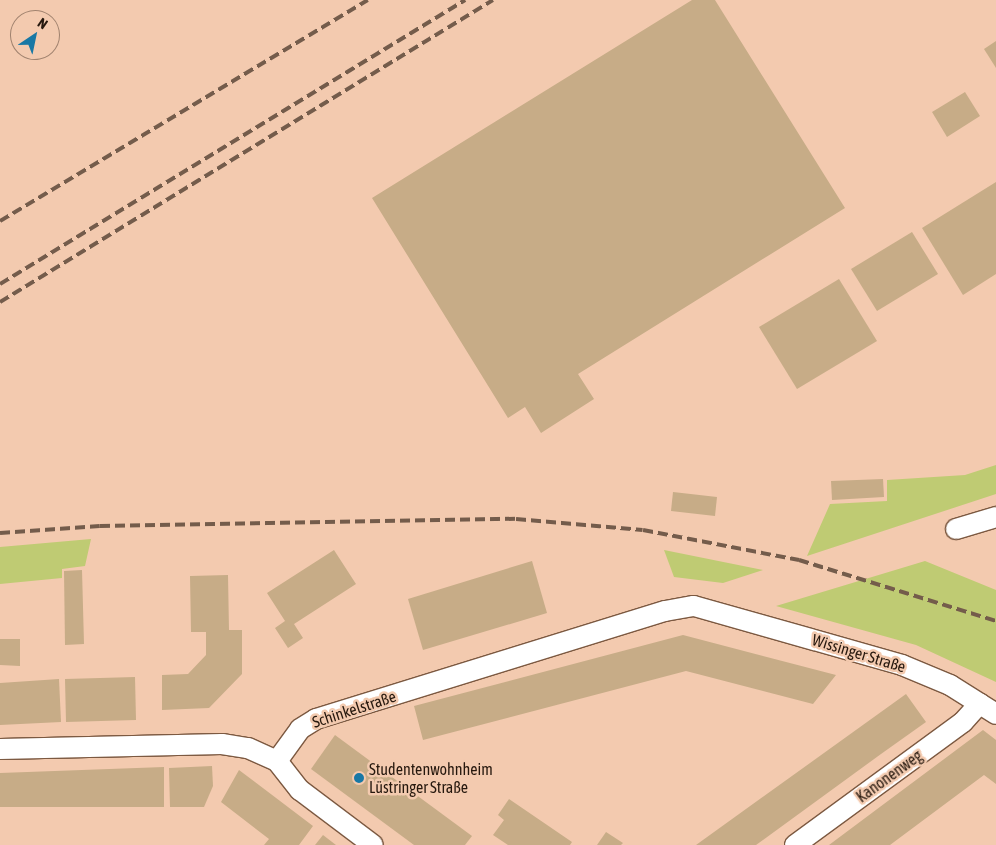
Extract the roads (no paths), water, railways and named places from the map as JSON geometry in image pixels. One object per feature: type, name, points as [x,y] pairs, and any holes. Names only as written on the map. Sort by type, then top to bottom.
[{"type":"street","points":[[956,529],[996,517]]},
{"type":"street","name":"Wissinger Straße","points":[[716,609],[902,665],[988,708]]},
{"type":"street","name":"Schinkelstraße","points":[[277,761],[300,729],[316,719],[665,611],[716,609]]},
{"type":"street","name":"Kanonenweg","points":[[795,845],[962,722],[988,708]]},
{"type":"street","points":[[0,749],[222,744],[248,748],[277,761],[300,790],[373,845]]},
{"type":"railway","points":[[0,221],[368,0]]},
{"type":"railway","points":[[0,284],[465,0]]},
{"type":"railway","points":[[0,302],[493,0]]},
{"type":"railway","points":[[0,533],[100,526],[516,519],[643,530],[799,560],[996,621]]},
{"type":"place","name":"Studentenwohnheim Lüstringer Straße","points":[[359,778]]}]
